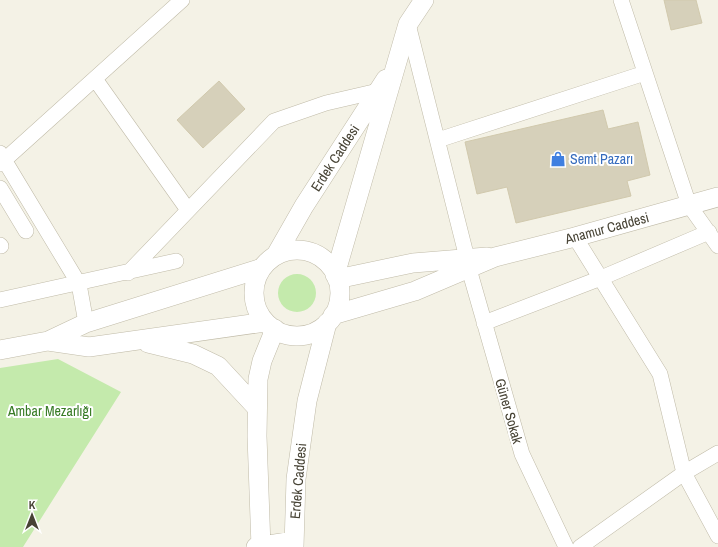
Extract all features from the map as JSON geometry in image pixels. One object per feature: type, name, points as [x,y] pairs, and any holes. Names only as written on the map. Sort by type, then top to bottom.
[{"type":"street","points":[[86,323],[79,284],[2,159],[95,79],[182,0]]},
{"type":"street","name":"Erdek Caddesi","points":[[336,277],[408,24],[424,0]]},
{"type":"street","points":[[621,0],[689,205],[718,246]]},
{"type":"street","name":"Güner Sokak","points":[[408,24],[468,264],[522,454],[566,547]]},
{"type":"street","name":"Erdek Caddesi","points":[[276,256],[304,206],[397,63]]},
{"type":"street","points":[[438,140],[645,73]]},
{"type":"street","points":[[95,79],[188,210]]},
{"type":"street","points":[[128,273],[274,121],[326,103],[378,92]]},
{"type":"street","points":[[0,188],[26,231]]},
{"type":"street","name":"Anamur Caddesi","points":[[468,264],[575,237],[718,197]]},
{"type":"street","points":[[484,324],[601,278],[709,232]]},
{"type":"street","points":[[575,237],[660,374],[684,474],[718,536]]},
{"type":"street","points":[[330,319],[339,298],[336,277],[328,263],[312,253],[294,250],[276,256],[262,268],[257,276],[254,295],[260,314],[270,325],[282,333],[298,335],[314,332],[330,319],[388,300],[468,264]]},
{"type":"street","points":[[0,300],[79,284],[176,261]]},
{"type":"street","points":[[336,277],[394,266],[468,264]]},
{"type":"street","points":[[0,350],[48,341],[86,323],[262,268]]},
{"type":"street","name":"Erdek Caddesi","points":[[294,544],[296,479],[307,401],[330,319]]},
{"type":"street","points":[[48,341],[89,347],[134,340],[270,325]]},
{"type":"street","points":[[270,325],[258,379],[257,408],[260,547],[294,544]]},
{"type":"street","points":[[134,340],[193,354],[218,366],[257,408]]},
{"type":"street","points":[[580,547],[684,474],[718,454]]},
{"type":"green space","points":[[297,274],[307,277],[313,283],[316,293],[313,303],[307,309],[297,312],[287,309],[281,303],[278,293],[281,283],[287,277]]},
{"type":"green space","name":"Ambar Mezarlığı","points":[[58,359],[121,392],[23,547],[0,547],[0,368]]},
{"type":"building","points":[[664,0],[696,0],[702,23],[671,30]]},
{"type":"building","points":[[219,81],[245,109],[203,148],[177,120]]},
{"type":"building","name":"Semt Pazarı","points":[[603,110],[608,129],[638,122],[650,175],[627,181],[631,196],[516,223],[507,187],[477,194],[465,142]]},
{"type":"place","name":"Semt Pazarı","points":[[558,159]]}]
